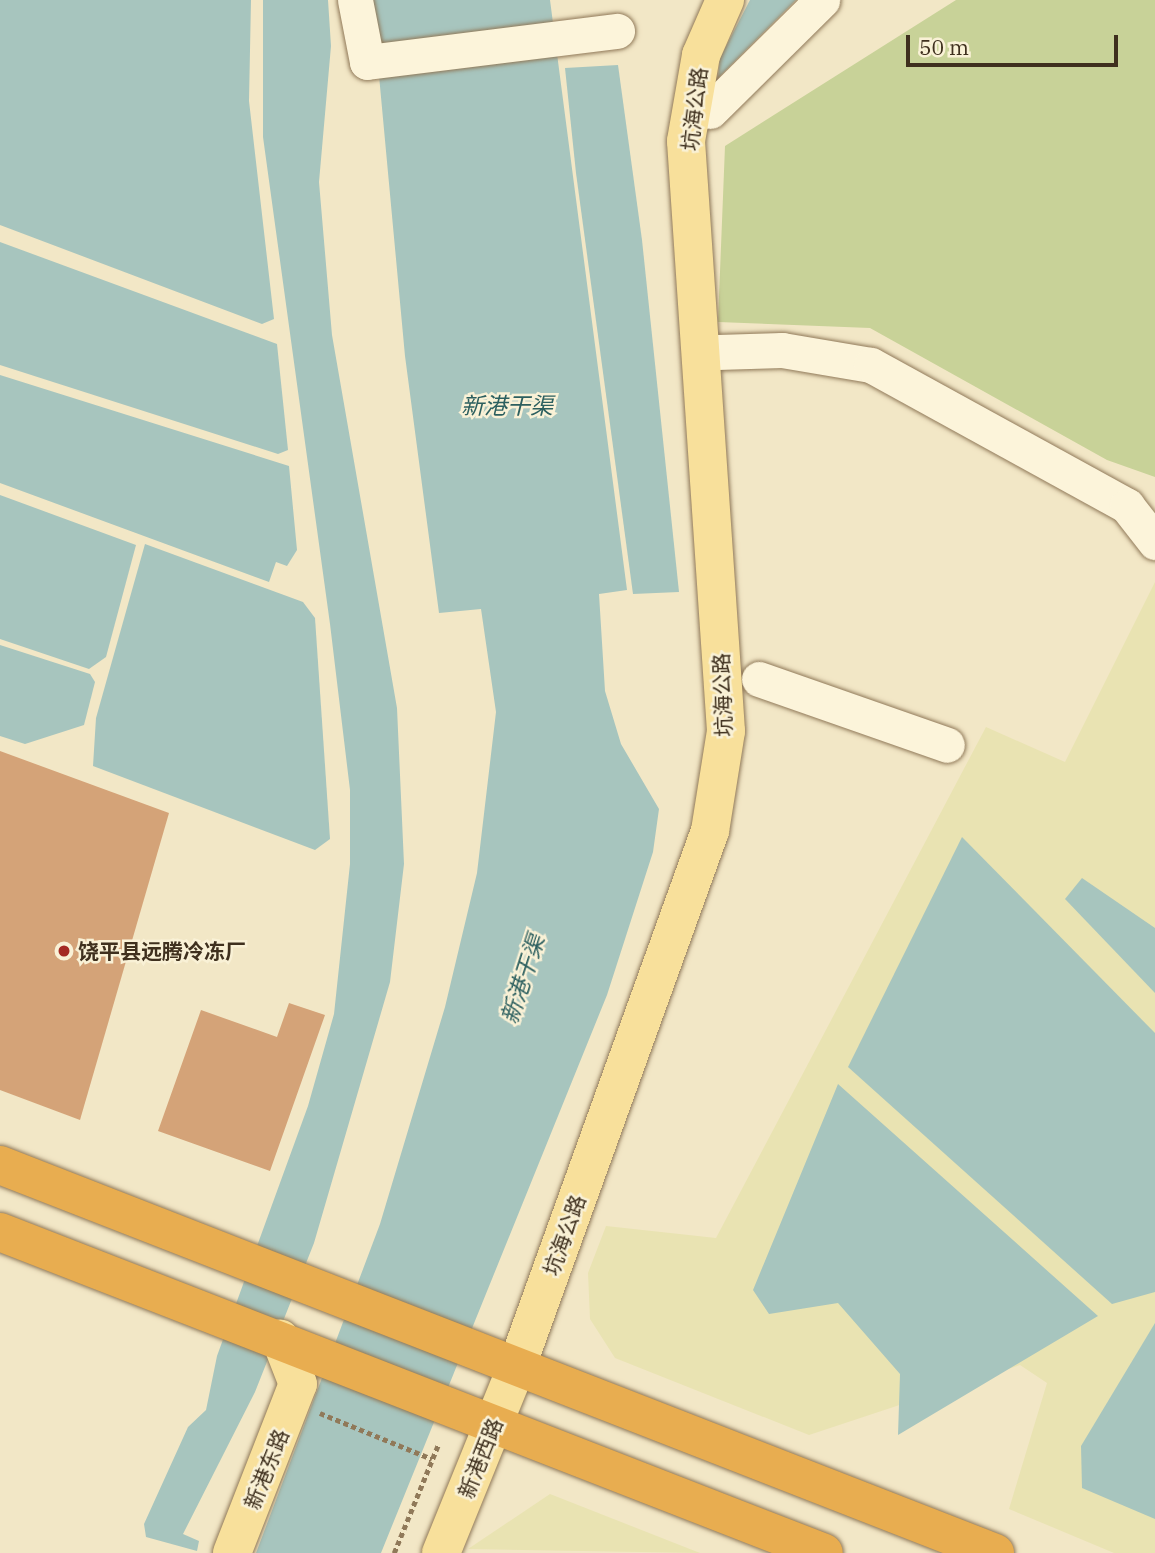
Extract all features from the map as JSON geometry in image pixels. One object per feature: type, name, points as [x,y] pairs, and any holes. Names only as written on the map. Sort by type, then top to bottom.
[{"type":"highway","points":[[0,1166],[519,1363],[995,1553]]},
{"type":"highway","points":[[0,1232],[225,1316],[306,1369],[480,1415],[824,1553]]},
{"type":"main road","name":"坑海公路","points":[[519,1363],[710,831],[726,731],[686,141],[701,55],[725,0]]},
{"type":"main road","name":"新港西路","points":[[441,1553],[480,1415],[519,1363]]},
{"type":"main road","name":"新港东路","points":[[232,1553],[306,1369]]},
{"type":"street","points":[[355,0],[367,62],[617,31]]},
{"type":"street","points":[[710,111],[822,0]]},
{"type":"street","points":[[717,352],[782,350],[871,365],[1141,514],[1155,542]]},
{"type":"street","points":[[760,679],[947,745]]},
{"type":"path","points":[[306,1369],[432,1459]]},
{"type":"path","points":[[394,1553],[438,1445]]},
{"type":"shaded area","points":[[1155,582],[1155,1553],[1114,1553],[1009,1509],[1047,1383],[1020,1365],[809,1435],[615,1358],[590,1319],[588,1273],[606,1226],[716,1238],[986,727],[1065,762]]},
{"type":"shaded area","points":[[550,1494],[700,1553],[468,1549]]},
{"type":"green space","points":[[956,0],[1155,0],[1155,477],[1107,460],[870,328],[718,322],[725,146]]},
{"type":"water","points":[[0,0],[251,0],[249,101],[274,319],[262,324],[0,225]]},
{"type":"water","points":[[263,0],[328,0],[331,46],[319,182],[332,335],[397,708],[404,864],[390,982],[314,1243],[255,1392],[183,1534],[199,1541],[197,1551],[146,1537],[144,1524],[188,1427],[206,1410],[217,1356],[308,1106],[334,1014],[350,864],[350,790],[263,137]]},
{"type":"water","name":"新港干渠","points":[[372,0],[550,0],[627,590],[599,594],[605,691],[621,744],[659,809],[653,852],[607,995],[381,1553],[256,1553],[380,1224],[445,1007],[477,873],[496,712],[481,609],[439,613],[405,356]]},
{"type":"water","points":[[750,0],[796,0],[718,78],[720,58]]},
{"type":"water","points":[[618,65],[642,240],[679,592],[633,594],[576,173],[565,68]]},
{"type":"water","points":[[0,242],[277,344],[288,450],[278,454],[0,365]]},
{"type":"water","points":[[0,375],[289,466],[297,550],[287,566],[276,562],[269,582],[0,483]]},
{"type":"water","points":[[0,495],[136,545],[106,657],[89,669],[0,639]]},
{"type":"water","points":[[145,544],[303,602],[315,618],[330,839],[315,850],[93,766],[96,718]]},
{"type":"water","points":[[0,645],[90,674],[95,682],[84,725],[25,744],[0,736]]},
{"type":"water","points":[[962,837],[1155,1033],[1155,1292],[1112,1304],[848,1067]]},
{"type":"water","points":[[1082,878],[1155,928],[1155,993],[1065,899]]},
{"type":"water","points":[[838,1084],[1098,1316],[898,1435],[900,1374],[838,1303],[769,1314],[753,1290]]},
{"type":"water","points":[[1155,1323],[1155,1519],[1082,1488],[1081,1446]]},
{"type":"building","name":"饶平县远腾冷冻厂","points":[[0,751],[169,813],[80,1120],[0,1090]]},
{"type":"building","points":[[289,1003],[325,1015],[270,1171],[158,1131],[201,1010],[277,1037]]},
{"type":"place","name":"饶平县远腾冷冻厂","points":[[64,951]]}]
